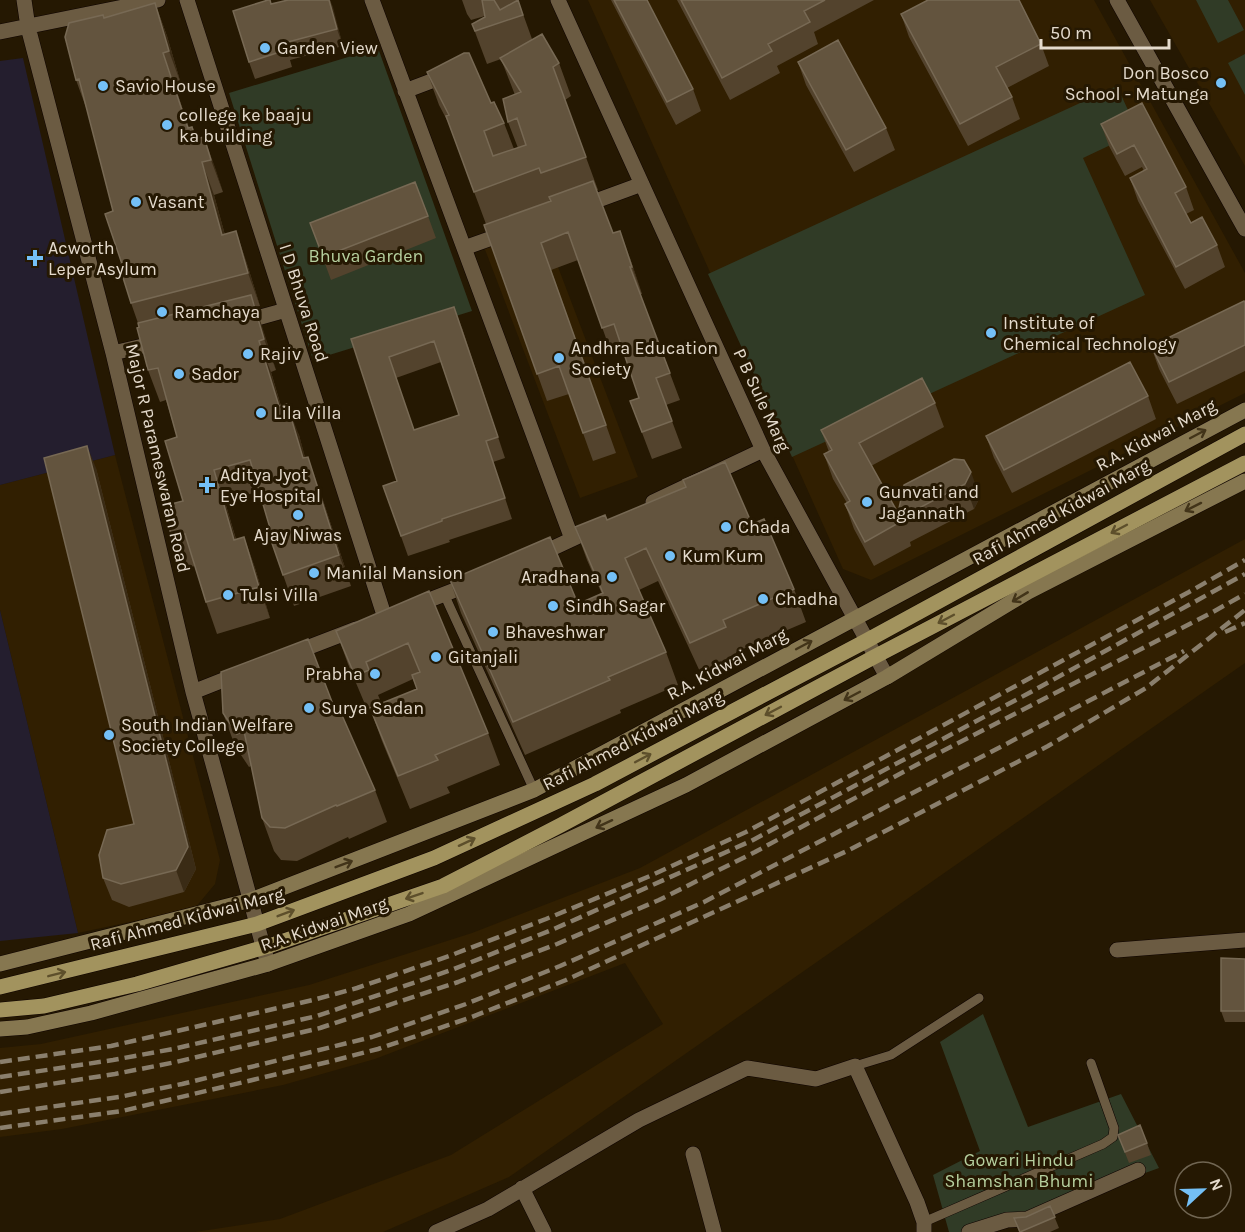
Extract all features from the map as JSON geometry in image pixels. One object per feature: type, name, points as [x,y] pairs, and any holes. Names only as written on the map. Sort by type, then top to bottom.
[{"type":"main road","name":"Rafi Ahmed Kidwai Marg","points":[[0,987],[257,924],[434,858],[595,784],[866,641],[1245,434]]},
{"type":"main road","points":[[0,1010],[56,1003],[137,984],[264,947],[443,886],[1245,463]]},
{"type":"street","name":"Major R Parameswaran Road","points":[[24,0],[28,27],[113,353],[193,692],[268,964]]},
{"type":"street","points":[[0,32],[158,0]]},
{"type":"street","name":"I D Bhuva Road","points":[[187,0],[286,310],[394,614]]},
{"type":"street","points":[[372,0],[573,539]]},
{"type":"street","name":"P B Sule Marg","points":[[558,0],[764,450],[874,657],[887,677]]},
{"type":"street","points":[[1117,0],[1245,229]]},
{"type":"street","points":[[405,91],[457,71]]},
{"type":"street","points":[[564,212],[642,184]]},
{"type":"street","points":[[464,248],[519,228]]},
{"type":"street","points":[[229,325],[286,310]]},
{"type":"street","points":[[113,353],[171,339]]},
{"type":"street","name":"R.A. Kidwai Marg","points":[[0,964],[251,900],[534,790],[1245,410]]},
{"type":"street","points":[[636,510],[764,450]]},
{"type":"street","name":"R.A. Kidwai Marg","points":[[0,1029],[27,1027],[91,1012],[268,964],[409,914],[686,785],[887,677],[1028,592],[1245,480]]},
{"type":"street","points":[[522,562],[615,519]]},
{"type":"street","points":[[278,659],[483,579]]},
{"type":"street","points":[[193,692],[257,667]]},
{"type":"street","points":[[1117,950],[1245,940]]},
{"type":"street","points":[[436,1232],[488,1209],[639,1120],[747,1068],[816,1079],[855,1066],[924,1227]]},
{"type":"street","points":[[693,1154],[714,1232]]},
{"type":"street","points":[[969,1232],[1007,1220],[1027,1218],[1138,1170]]},
{"type":"street","points":[[522,1188],[544,1232]]},
{"type":"lane","points":[[444,594],[534,790]]},
{"type":"lane","points":[[855,1066],[891,1055],[980,998]]},
{"type":"lane","points":[[924,1227],[1103,1144],[1113,1137],[1114,1128],[1091,1062]]},
{"type":"shaded area","name":"Institute of Chemical Technology","points":[[588,0],[1094,0],[1245,273],[1245,393],[871,580],[843,569]]},
{"type":"shaded area","name":"Don Bosco School - Matunga","points":[[1150,0],[1245,0],[1245,166]]},
{"type":"shaded area","name":"Acworth Leper Asylum","points":[[23,58],[115,455],[0,485],[0,61]]},
{"type":"shaded area","name":"Andhra Education Society","points":[[539,217],[638,477],[580,498],[481,239]]},
{"type":"shaded area","name":"South Indian Welfare Society College","points":[[115,455],[220,860],[215,884],[195,908],[78,933],[0,610],[0,485]]},
{"type":"shaded area","points":[[1245,539],[1245,663],[509,1177],[383,1232],[195,1232],[280,1219],[451,1155],[663,1024],[625,963],[375,1059],[283,1085],[62,1129],[0,1137],[0,1048],[41,1044],[309,985],[472,933],[640,868]]},
{"type":"shaded area","points":[[0,610],[78,933],[0,941]]},
{"type":"green space","points":[[1196,0],[1228,0],[1244,30],[1218,43]]},
{"type":"green space","name":"Bhuva Garden","points":[[378,48],[472,311],[313,360],[229,93]]},
{"type":"green space","points":[[1245,54],[1245,95],[1228,63]]},
{"type":"green space","points":[[1117,86],[1138,132],[1083,158],[1145,295],[792,457],[708,274]]},
{"type":"green space","name":"Gowari Hindu Shamshan Bhumi","points":[[983,1014],[1028,1127],[1121,1094],[1159,1168],[982,1232],[949,1232],[933,1175],[980,1151],[940,1042]]},
{"type":"building","points":[[268,0],[271,4],[288,0],[329,0],[337,29],[284,43],[286,50],[249,62],[233,11]]},
{"type":"building","points":[[482,0],[494,0],[500,10],[518,0],[523,15],[475,31],[472,24],[485,17]]},
{"type":"building","points":[[614,0],[647,0],[693,89],[667,102]]},
{"type":"building","points":[[681,0],[825,0],[804,11],[810,22],[768,44],[772,51],[722,78]]},
{"type":"building","points":[[928,0],[1019,0],[1041,44],[996,67],[1012,97],[960,124],[901,14]]},
{"type":"building","points":[[155,3],[169,51],[163,53],[188,128],[192,127],[196,139],[204,137],[211,160],[202,162],[222,235],[236,231],[248,273],[131,303],[119,265],[122,264],[105,214],[113,211],[79,79],[76,80],[65,37],[69,23],[103,15],[104,18]]},
{"type":"building","points":[[542,34],[559,63],[553,67],[586,157],[541,173],[539,168],[474,192],[446,116],[449,115],[427,72],[464,53],[469,53],[491,103],[494,102],[504,123],[484,131],[493,156],[526,145],[517,118],[508,122],[503,99],[521,92],[500,58]]},
{"type":"building","points":[[838,40],[886,128],[846,150],[798,62]]},
{"type":"building","points":[[1142,103],[1186,187],[1175,193],[1191,223],[1202,217],[1217,245],[1176,267],[1130,178],[1147,169],[1134,145],[1117,154],[1101,124]]},
{"type":"building","points":[[593,181],[613,233],[620,231],[632,267],[630,267],[670,373],[656,378],[672,421],[642,432],[630,401],[639,398],[614,324],[602,328],[568,232],[541,243],[606,425],[583,433],[559,366],[537,374],[484,225],[551,201],[549,197]]},
{"type":"building","points":[[415,182],[428,216],[323,257],[310,223]]},
{"type":"building","points":[[251,295],[264,339],[259,341],[279,406],[287,404],[303,458],[308,457],[339,555],[283,575],[267,529],[270,528],[250,460],[214,470],[234,540],[244,537],[259,587],[206,602],[185,534],[172,538],[163,506],[183,501],[165,441],[177,437],[158,368],[148,370],[137,328],[138,323]]},
{"type":"building","points":[[1244,301],[1245,345],[1169,382],[1151,346]]},
{"type":"building","points":[[454,307],[498,437],[486,441],[505,498],[442,519],[442,521],[401,536],[383,486],[397,481],[351,339]],"holes":[[[434,341],[459,415],[414,430],[389,357]]]},
{"type":"building","points":[[1130,362],[1148,396],[1004,470],[986,436]]},
{"type":"building","points":[[922,378],[935,403],[859,443],[898,513],[904,485],[954,459],[964,460],[971,472],[965,484],[900,518],[902,521],[865,542],[845,504],[850,501],[824,454],[832,450],[821,430]]},
{"type":"building","points":[[87,446],[188,847],[176,870],[121,884],[103,878],[99,855],[107,830],[134,824],[44,458]]},
{"type":"building","points":[[725,462],[752,524],[764,519],[794,589],[723,620],[726,627],[690,643],[646,548],[625,558],[666,652],[608,677],[610,680],[513,722],[450,580],[550,537],[578,604],[603,593],[575,527],[605,515],[607,520],[686,487],[683,480]]},
{"type":"building","points":[[429,591],[488,733],[435,755],[438,760],[398,776],[370,708],[417,689],[412,675],[420,672],[408,643],[366,662],[369,670],[355,676],[336,631]]},
{"type":"building","points":[[308,639],[337,715],[341,713],[375,790],[285,828],[270,827],[262,818],[244,731],[237,734],[223,713],[221,672]]},
{"type":"building","points":[[1221,958],[1245,959],[1245,1011],[1221,1011]]},
{"type":"building","points":[[1140,1125],[1147,1143],[1125,1152],[1118,1135]]},
{"type":"building","points":[[1050,1206],[1055,1217],[1020,1232],[1014,1218],[1026,1217]]},
{"type":"railway","points":[[0,1062],[111,1046],[313,1000],[357,988],[546,919],[650,876],[746,832],[1245,560]]},
{"type":"railway","points":[[0,1077],[173,1049],[317,1016],[454,969],[554,929],[751,841],[1029,693],[1245,574]]},
{"type":"railway","points":[[0,1092],[176,1062],[320,1028],[458,982],[557,944],[659,900],[755,852],[931,757],[1245,594]]},
{"type":"railway","points":[[0,1128],[122,1111],[378,1049],[469,1018],[566,980],[847,851],[1048,746],[1146,688],[1245,610]]},
{"type":"railway","points":[[1225,632],[1245,623]]},
{"type":"railway","points":[[0,1114],[119,1097],[182,1084],[372,1037],[466,1004],[560,966],[704,902],[1184,651]]},
{"type":"place","name":"Garden View","points":[[265,48]]},
{"type":"place","name":"Don Bosco School - Matunga","points":[[1221,83]]},
{"type":"place","name":"Savio House","points":[[103,86]]},
{"type":"place","name":"college ke baaju ka building","points":[[167,125]]},
{"type":"place","name":"Vasant","points":[[136,202]]},
{"type":"place","name":"Acworth Leper Asylum","points":[[35,258]]},
{"type":"place","name":"Ramchaya","points":[[162,312]]},
{"type":"place","name":"Institute of Chemical Technology","points":[[991,333]]},
{"type":"place","name":"Rajiv","points":[[248,354]]},
{"type":"place","name":"Andhra Education Society","points":[[559,358]]},
{"type":"place","name":"Sador","points":[[179,374]]},
{"type":"place","name":"Lila Villa","points":[[261,413]]},
{"type":"place","name":"Aditya Jyot Eye Hospital","points":[[207,485]]},
{"type":"place","name":"Gunvati and Jagannath","points":[[867,502]]},
{"type":"place","name":"Ajay Niwas","points":[[298,515]]},
{"type":"place","name":"Chada","points":[[726,527]]},
{"type":"place","name":"Kum Kum","points":[[670,556]]},
{"type":"place","name":"Manilal Mansion","points":[[314,573]]},
{"type":"place","name":"Aradhana","points":[[612,577]]},
{"type":"place","name":"Tulsi Villa","points":[[228,595]]},
{"type":"place","name":"Chadha","points":[[763,599]]},
{"type":"place","name":"Sindh Sagar","points":[[553,606]]},
{"type":"place","name":"Bhaveshwar","points":[[493,632]]},
{"type":"place","name":"Gitanjali","points":[[436,657]]},
{"type":"place","name":"Prabha","points":[[375,674]]},
{"type":"place","name":"Surya Sadan","points":[[309,708]]},
{"type":"place","name":"South Indian Welfare Society College","points":[[109,735]]}]
